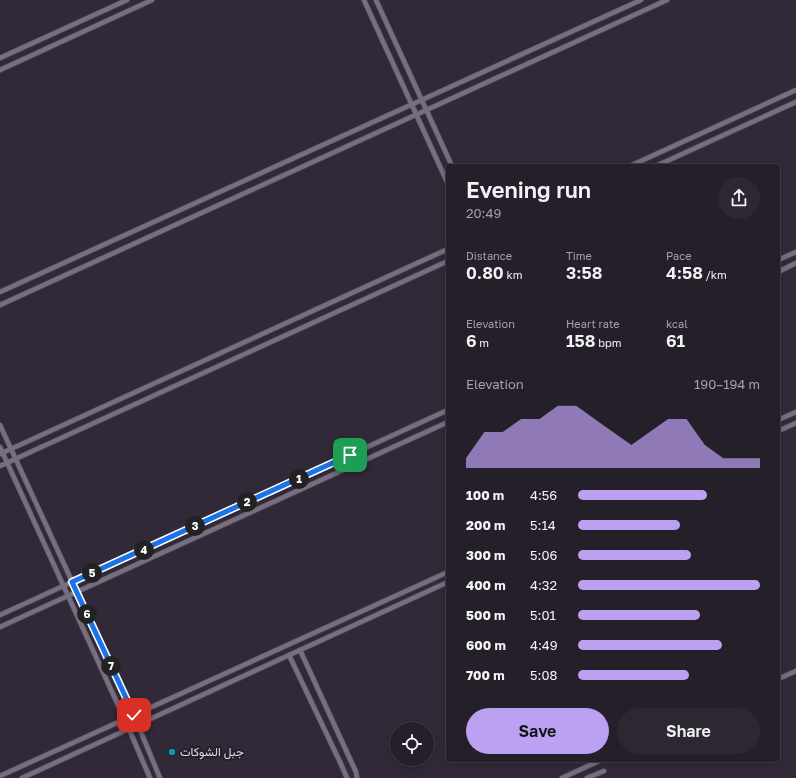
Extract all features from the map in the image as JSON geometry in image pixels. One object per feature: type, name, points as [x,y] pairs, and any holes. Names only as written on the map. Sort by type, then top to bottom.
[{"type":"street","points":[[0,58],[127,0]]},
{"type":"street","points":[[0,70],[152,0]]},
{"type":"street","points":[[364,0],[446,180]]},
{"type":"street","points":[[376,0],[451,164]]},
{"type":"street","points":[[0,292],[641,0]]},
{"type":"street","points":[[0,305],[667,0]]},
{"type":"street","points":[[634,164],[796,90]]},
{"type":"street","points":[[660,164],[796,102]]},
{"type":"street","points":[[1,454],[446,250]]},
{"type":"street","points":[[780,259],[796,252]]},
{"type":"street","points":[[0,466],[446,262]]},
{"type":"street","points":[[780,271],[796,263]]},
{"type":"street","points":[[0,615],[446,411]]},
{"type":"street","points":[[780,419],[796,412]]},
{"type":"street","points":[[0,627],[446,423]]},
{"type":"street","points":[[780,430],[796,423]]},
{"type":"street","points":[[0,425],[134,715],[160,778]]},
{"type":"street","points":[[0,447],[1,454],[7,462],[125,719],[150,778]]},
{"type":"street","points":[[0,776],[446,573]]},
{"type":"street","points":[[22,778],[446,583]]},
{"type":"street","points":[[410,589],[414,597]]},
{"type":"street","points":[[300,650],[356,772],[357,778]]},
{"type":"street","points":[[289,655],[347,778]]},
{"type":"street","points":[[780,678],[796,671]]},
{"type":"street","points":[[562,778],[597,762]]},
{"type":"street","points":[[587,778],[604,770]]},
{"type":"place","name":"جبل الشوكات","points":[[172,752]]},
{"type":"route","points":[[134,715],[72,582],[350,455]]}]
